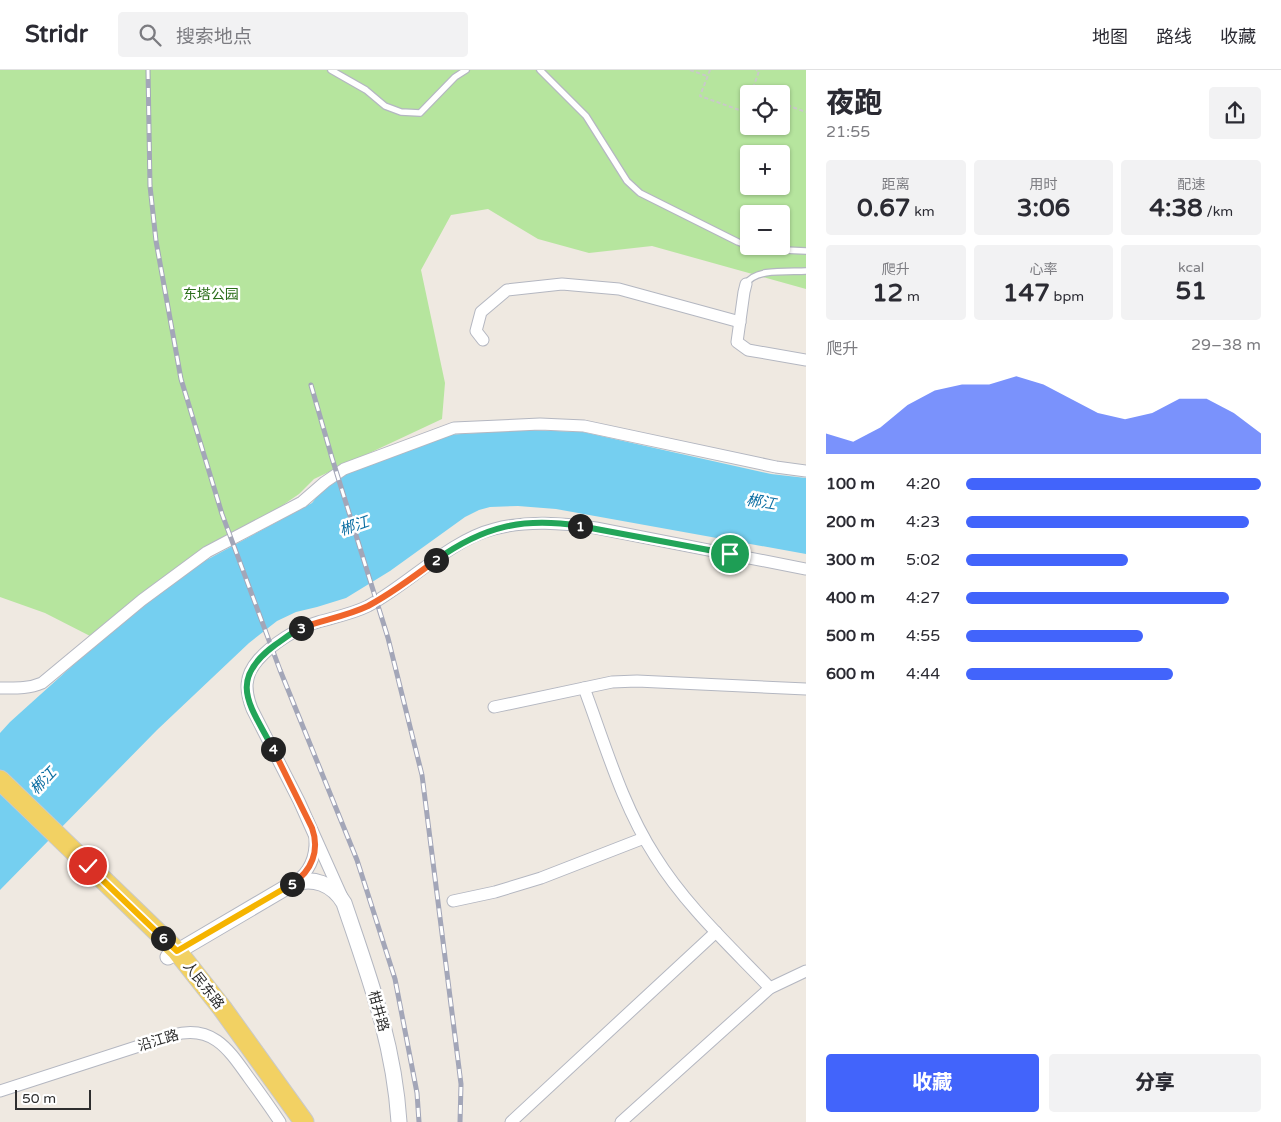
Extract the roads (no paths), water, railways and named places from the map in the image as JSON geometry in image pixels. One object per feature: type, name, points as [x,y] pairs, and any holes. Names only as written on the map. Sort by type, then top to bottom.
[{"type":"main road","name":"人民东路","points":[[0,780],[178,951],[222,1008],[304,1122]]},
{"type":"main road","name":"人民东路","points":[[0,795],[178,951],[214,1014],[290,1122]]},
{"type":"street","points":[[483,340],[476,332],[481,312],[507,290],[562,284],[620,289],[740,322]]},
{"type":"street","points":[[746,284],[737,342],[748,350],[806,360]]},
{"type":"street","points":[[0,688],[34,687],[42,683],[142,600],[207,552],[302,502],[325,482],[344,469],[454,428],[540,424],[584,426],[776,467],[806,470]]},
{"type":"street","points":[[344,903],[312,828],[252,709],[247,695],[246,683],[250,671],[264,653],[299,628],[340,617],[368,606],[466,541],[492,529],[521,523],[570,524],[806,569]]},
{"type":"street","points":[[494,707],[612,682],[637,681],[806,689]]},
{"type":"street","points":[[584,688],[630,812],[644,838],[680,892],[770,988]]},
{"type":"street","points":[[178,951],[292,884],[304,874],[312,861],[315,841],[312,828]]},
{"type":"street","points":[[453,901],[496,892],[541,878],[644,838]]},
{"type":"street","points":[[292,884],[305,880],[318,882],[331,887],[344,903]]},
{"type":"street","name":"柑井路","points":[[344,903],[380,1011],[392,1063],[399,1122]]},
{"type":"street","points":[[511,1122],[716,932]]},
{"type":"street","points":[[621,1122],[770,988],[806,971]]},
{"type":"street","name":"沿江路","points":[[0,1091],[173,1035],[195,1032],[216,1039],[228,1048],[280,1122]]},
{"type":"lane","points":[[331,70],[366,90],[385,106],[401,112],[420,113],[455,77],[466,70]]},
{"type":"lane","points":[[540,70],[586,116],[627,181],[640,193],[740,243]]},
{"type":"lane","points":[[790,250],[806,251]]},
{"type":"lane","points":[[746,284],[749,278],[761,273],[806,271]]},
{"type":"water","name":"郴江","points":[[528,430],[583,432],[771,474],[806,478],[806,554],[556,509],[518,506],[490,507],[479,510],[465,517],[390,571],[346,598],[296,612],[277,621],[249,643],[157,730],[0,890],[0,733],[112,630],[177,576],[312,503],[324,488],[352,469],[445,435]]},
{"type":"railway","points":[[148,70],[150,186],[156,241],[181,379],[222,514],[280,670],[357,860],[395,979],[417,1093],[419,1122]]},
{"type":"railway","points":[[311,385],[388,638],[422,775],[461,1084],[460,1122]]},
{"type":"park label","name":"东塔公园","points":[[211,294]]}]
